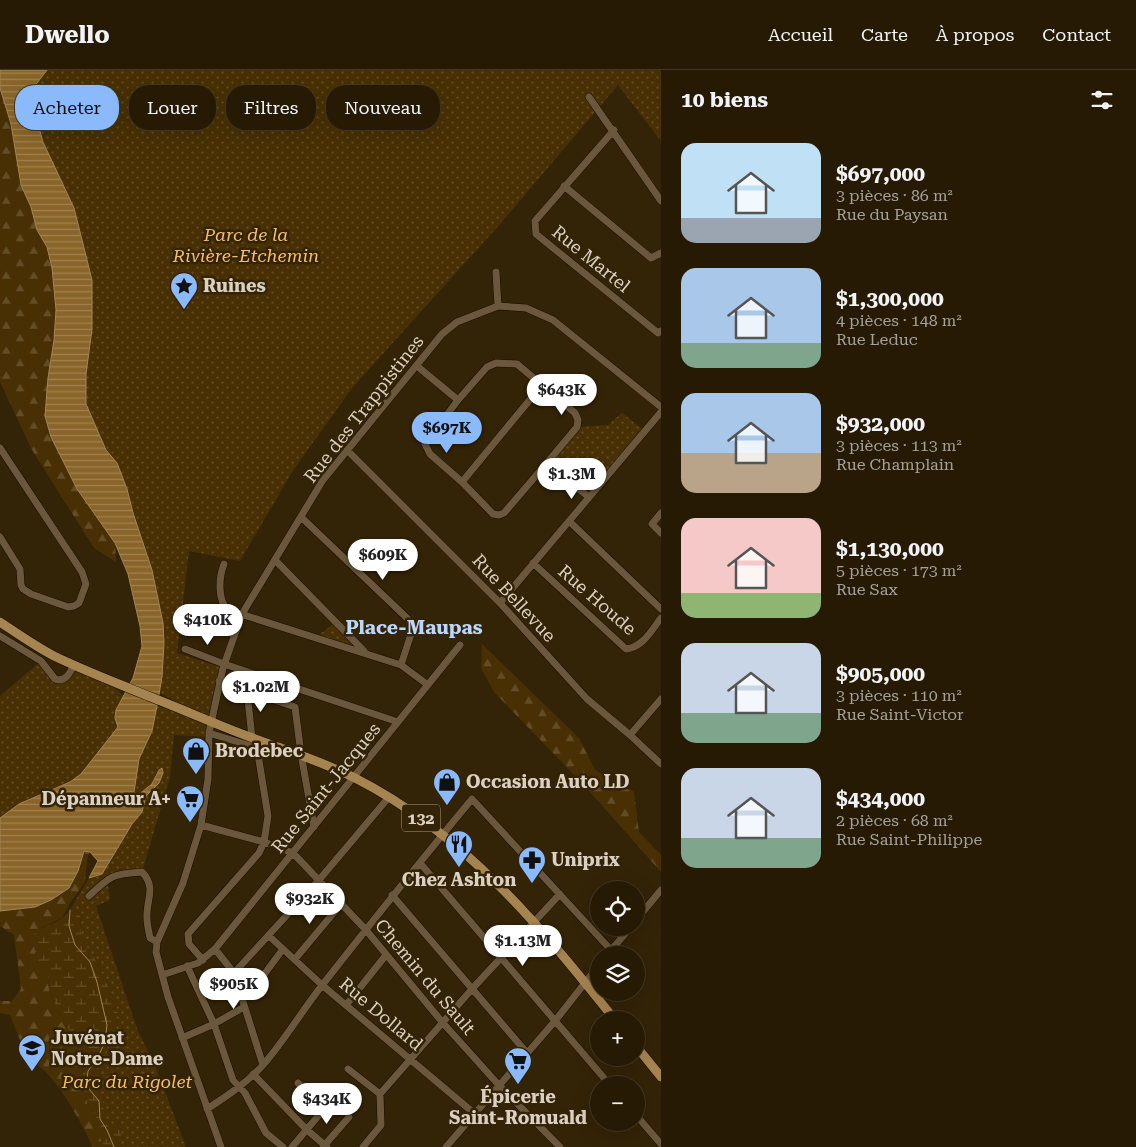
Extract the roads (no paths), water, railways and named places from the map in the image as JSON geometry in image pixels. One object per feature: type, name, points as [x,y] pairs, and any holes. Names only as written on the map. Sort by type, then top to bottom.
[{"type":"main road","name":"132","points":[[0,622],[74,665],[252,738],[301,754],[354,777],[389,797],[443,834],[496,882],[534,922],[608,1011]]},
{"type":"main road","points":[[645,1057],[661,1077]]},
{"type":"street","points":[[589,97],[614,130],[661,201]]},
{"type":"street","name":"Rue Martel","points":[[614,130],[535,221],[536,234],[658,333],[661,331]]},
{"type":"street","points":[[564,186],[651,258],[661,253]]},
{"type":"street","points":[[496,272],[498,306]]},
{"type":"street","name":"Rue des Trappistines","points":[[157,942],[183,883],[201,825],[208,779],[209,733],[224,664],[242,614],[323,480],[442,334],[457,322],[498,306],[526,308],[553,320],[661,407]]},
{"type":"street","points":[[496,363],[517,364],[576,412],[577,426],[504,513],[499,515],[493,514],[462,482],[430,454],[425,444],[458,400],[487,367],[496,363]]},
{"type":"street","points":[[417,366],[458,400]]},
{"type":"street","points":[[462,482],[542,385]]},
{"type":"street","points":[[500,603],[661,412]]},
{"type":"street","points":[[0,448],[82,572],[86,584],[79,603],[74,606],[68,606],[31,594],[23,589],[20,569],[0,537]]},
{"type":"street","name":"Rue Bellevue","points":[[347,450],[500,603],[588,699],[661,764]]},
{"type":"street","points":[[546,464],[588,497]]},
{"type":"street","points":[[661,513],[652,524],[661,532]]},
{"type":"street","points":[[301,517],[408,619],[412,631],[402,664]]},
{"type":"street","points":[[570,522],[661,609]]},
{"type":"street","points":[[276,560],[366,653]]},
{"type":"street","name":"Rue Houde","points":[[533,563],[626,649],[635,648],[643,642],[661,618]]},
{"type":"street","points":[[224,564],[220,581],[224,606],[228,610],[402,664],[428,685]]},
{"type":"street","points":[[0,636],[41,661],[51,676],[58,680],[66,678],[74,665]]},
{"type":"street","name":"Rue Saint-Jacques","points":[[162,975],[203,960],[215,949],[460,645]]},
{"type":"street","points":[[185,649],[224,664],[398,722]]},
{"type":"street","points":[[220,681],[295,707],[314,827]]},
{"type":"street","points":[[247,691],[252,738]]},
{"type":"street","points":[[630,735],[661,699]]},
{"type":"street","points":[[203,960],[189,944],[188,934],[259,852],[264,842],[268,816],[257,748],[209,733]]},
{"type":"street","points":[[234,973],[270,936],[389,797]]},
{"type":"street","points":[[208,1109],[239,1087],[263,1066],[322,985],[392,895],[472,798],[560,894],[603,946]]},
{"type":"street","name":"Chemin du Sault","points":[[201,825],[264,842],[293,853],[366,930],[443,1022],[500,1086],[560,1147]]},
{"type":"street","points":[[420,863],[602,1076]]},
{"type":"street","points":[[89,896],[106,879],[121,874],[142,872],[149,878],[151,889],[147,918],[150,938],[157,942],[156,952],[162,975],[182,1038],[221,1147]]},
{"type":"street","points":[[645,909],[661,890]]},
{"type":"street","points":[[363,1147],[381,1125],[380,1094],[472,989],[560,894]]},
{"type":"street","points":[[392,895],[527,1053]]},
{"type":"street","points":[[295,959],[341,904]]},
{"type":"street","name":"Rue Dollard","points":[[270,936],[322,985],[347,1004],[475,1114]]},
{"type":"street","points":[[615,946],[623,936]]},
{"type":"street","points":[[215,949],[234,973],[263,1066]]},
{"type":"street","points":[[260,980],[283,949]]},
{"type":"street","points":[[347,1004],[386,955]]},
{"type":"street","points":[[186,966],[214,1024],[233,1080],[245,1093],[266,1133],[282,1147]]},
{"type":"street","points":[[446,1147],[555,1021],[590,976]]},
{"type":"street","points":[[182,1038],[214,1024],[244,1007]]},
{"type":"street","points":[[348,1069],[380,1094]]},
{"type":"street","points":[[253,1074],[325,1146],[349,1117]]},
{"type":"street","points":[[298,1083],[324,1109]]},
{"type":"street","points":[[292,1147],[330,1102]]},
{"type":"street","points":[[645,1125],[661,1144]]},
{"type":"waterway","points":[[70,910],[69,926],[75,945],[90,962],[97,982],[107,1025],[105,1042],[97,1059],[88,1071],[87,1079],[89,1089],[99,1101],[100,1119],[114,1147]]},
{"type":"place","name":"Ruines","points":[[184,310]]},
{"type":"place","name":"Brodebec","points":[[196,775]]},
{"type":"place","name":"Occasion Auto LD","points":[[447,806]]},
{"type":"place","name":"Dépanneur A+","points":[[190,823]]},
{"type":"place","name":"Chez Ashton","points":[[459,868]]},
{"type":"place","name":"Uniprix","points":[[532,884]]},
{"type":"place","name":"Juvénat Notre-Dame","points":[[32,1072]]},
{"type":"place","name":"Épicerie Saint-Romuald","points":[[518,1085]]},
{"type":"district","name":"Place-Maupas","points":[[414,627]]},
{"type":"park label","name":"Parc de la Rivière-Etchemin","points":[[246,245]]},
{"type":"park label","name":"Parc du Rigolet","points":[[127,1082]]}]
